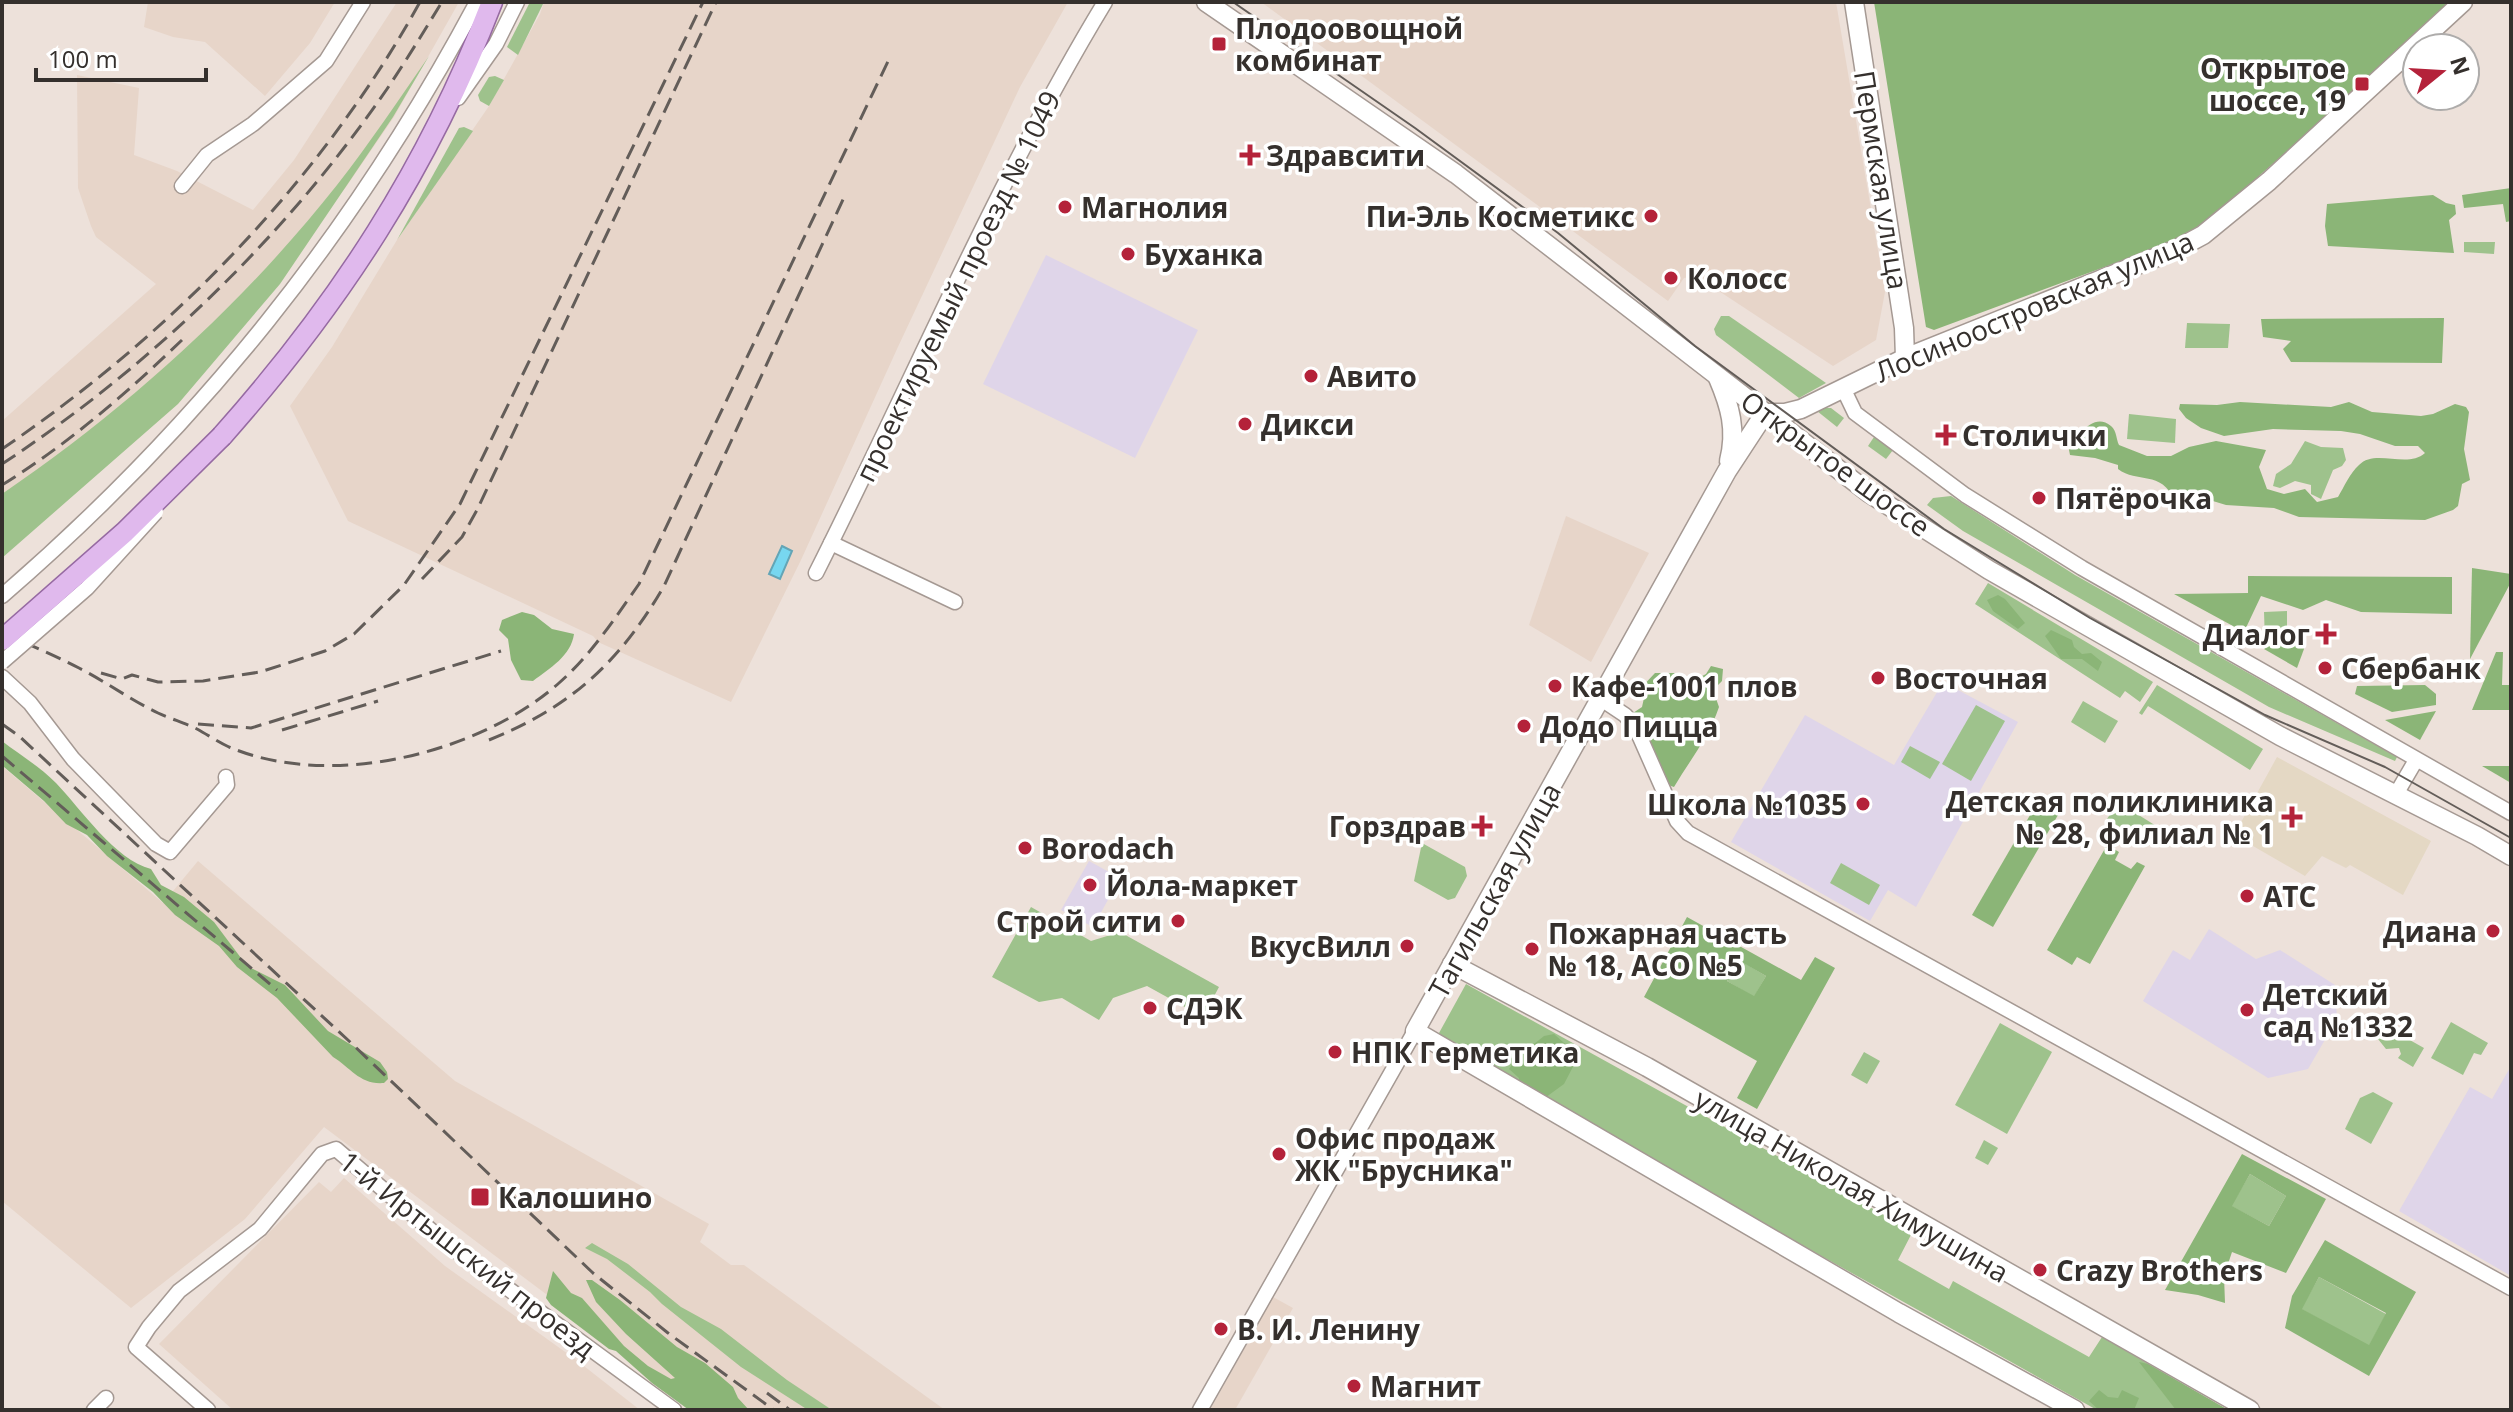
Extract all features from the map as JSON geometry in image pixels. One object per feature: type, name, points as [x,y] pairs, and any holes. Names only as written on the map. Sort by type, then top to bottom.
[{"type":"main road","points":[[2,640],[179,481],[285,363],[333,300],[384,224],[438,128],[469,62],[492,2]]},
{"type":"main road","name":"Открытое шоссе","points":[[1206,2],[1456,174],[1869,493],[1989,570],[2280,736],[2511,856]]},
{"type":"main road","name":"Пермская улица","points":[[1854,2],[1898,282],[1905,358]]},
{"type":"main road","name":"Лосиноостровская улица","points":[[1765,413],[1789,413],[1905,358],[2177,249],[2203,235],[2269,181],[2463,2]]},
{"type":"main road","points":[[1718,378],[1732,413],[1734,429],[1727,471]]},
{"type":"main road","name":"Тагильская улица","points":[[1415,1031],[1727,471],[1765,413]]},
{"type":"main road","name":"улица Николая Химушина","points":[[1452,964],[1673,1082],[2250,1410]]},
{"type":"main road","points":[[1415,1031],[1899,1313],[2075,1410]]},
{"type":"street","points":[[182,186],[207,155],[253,124],[326,61],[363,2]]},
{"type":"street","points":[[2,596],[107,501],[197,407],[258,336],[362,196],[440,71],[477,2]]},
{"type":"street","points":[[438,128],[496,44],[517,2]]},
{"type":"street","name":"проектируемый проезд № 1049","points":[[816,573],[1008,173],[1105,2]]},
{"type":"street","points":[[1843,388],[1855,413],[1965,495],[2082,568],[2511,813]]},
{"type":"street","points":[[2,662],[87,588],[145,527],[179,481]]},
{"type":"street","points":[[831,543],[955,602]]},
{"type":"street","points":[[2,677],[30,703],[73,759],[156,844],[170,852],[227,785],[226,777]]},
{"type":"street","points":[[1601,699],[1635,726],[1677,821],[1688,833],[2511,1288]]},
{"type":"street","points":[[2395,796],[2416,760]]},
{"type":"street","name":"Тагильская улица","points":[[1200,1410],[1415,1031]]},
{"type":"street","name":"1-й Иртышский проезд","points":[[208,1410],[136,1347],[179,1291],[260,1229],[322,1154],[336,1149],[447,1244],[674,1410]]},
{"type":"street","points":[[94,1410],[106,1398]]},
{"type":"shaded area","points":[[148,2],[335,2],[310,43],[265,96],[205,42],[173,37],[144,27]]},
{"type":"shaded area","points":[[397,2],[459,2],[394,117],[346,187],[241,310],[2,509],[2,421],[156,284],[96,237],[91,226],[78,188],[77,75],[139,88],[134,155],[177,171],[253,210],[294,160]]},
{"type":"shaded area","points":[[544,2],[1068,2],[1020,87],[801,560],[731,702],[598,642],[593,636],[348,521],[290,406],[332,347],[397,240],[489,106]]},
{"type":"shaded area","points":[[1261,2],[1836,2],[1885,292],[1876,340],[1833,366],[1696,276],[1684,278],[1668,301]]},
{"type":"shaded area","points":[[1046,255],[1198,330],[1135,458],[983,384]]},
{"type":"shaded area","points":[[1566,516],[1649,553],[1591,662],[1529,625]]},
{"type":"shaded area","name":"Школа №1035","points":[[1943,682],[2018,722],[1916,907],[1888,890],[1870,921],[1731,842],[1805,715],[1894,765]]},
{"type":"shaded area","points":[[2277,757],[2431,841],[2403,895],[2350,865],[2346,868],[2322,856],[2305,876],[2234,835]]},
{"type":"shaded area","points":[[2,766],[163,903],[198,861],[455,1081],[709,1224],[700,1242],[731,1265],[744,1265],[945,1410],[700,1410],[324,1127],[245,1219],[131,1308],[2,1201]]},
{"type":"shaded area","points":[[1089,861],[1120,878],[1093,927],[1061,910]]},
{"type":"shaded area","name":"Детский сад №1332","points":[[2209,929],[2256,959],[2280,950],[2335,985],[2337,1019],[2308,1069],[2268,1078],[2143,1001],[2173,950],[2190,960]]},
{"type":"shaded area","points":[[2511,1066],[2511,1276],[2399,1211],[2470,1087],[2492,1099]]},
{"type":"shaded area","points":[[344,1178],[445,1266],[575,1359],[640,1410],[233,1410],[159,1344],[319,1182],[331,1192]]},
{"type":"shaded area","points":[[1273,1297],[1293,1308],[1235,1410],[1210,1410]]},
{"type":"green space","points":[[530,2],[544,2],[518,55],[507,47]]},
{"type":"green space","points":[[1874,2],[2458,2],[2424,32],[2401,32],[2401,52],[2260,175],[2205,230],[1934,330],[1926,327]]},
{"type":"green space","points":[[429,56],[393,117],[280,284],[178,404],[2,558],[2,494],[139,390],[263,271],[337,185]]},
{"type":"green space","points":[[489,77],[504,80],[489,106],[480,101],[478,95]]},
{"type":"green space","points":[[459,128],[473,131],[397,240]]},
{"type":"green space","points":[[2511,188],[2511,221],[2506,222],[2503,204],[2464,208],[2462,195]]},
{"type":"green space","points":[[2433,195],[2455,205],[2456,214],[2449,220],[2454,253],[2328,246],[2325,226],[2327,204]]},
{"type":"green space","points":[[2464,242],[2495,242],[2494,254],[2464,252]]},
{"type":"green space","points":[[1721,316],[1729,316],[1826,383],[1799,398],[1716,335],[1714,329]]},
{"type":"green space","points":[[2444,318],[2442,363],[2291,362],[2283,349],[2291,341],[2263,337],[2261,319]]},
{"type":"green space","points":[[2187,323],[2230,324],[2228,348],[2185,348]]},
{"type":"green space","points":[[2240,402],[2331,407],[2349,402],[2372,412],[2421,416],[2455,404],[2466,407],[2469,412],[2464,449],[2470,480],[2462,484],[2458,506],[2425,520],[2299,517],[2274,508],[2226,505],[2193,495],[2175,501],[2169,491],[2156,481],[2125,473],[2118,469],[2118,465],[2095,458],[2070,455],[2069,450],[2081,433],[2098,422],[2113,428],[2119,445],[2147,456],[2171,456],[2189,447],[2216,441],[2266,450],[2259,467],[2267,489],[2284,494],[2305,489],[2317,502],[2338,497],[2353,472],[2366,460],[2409,459],[2425,453],[2418,446],[2395,446],[2341,431],[2273,429],[2224,436],[2201,428],[2179,409],[2180,404]]},
{"type":"green space","points":[[1831,408],[1844,418],[1837,427],[1817,411]]},
{"type":"green space","points":[[2129,414],[2176,419],[2175,443],[2127,439]]},
{"type":"green space","points":[[1874,437],[1893,450],[1886,459],[1868,446]]},
{"type":"green space","points":[[2305,441],[2321,447],[2343,448],[2346,460],[2333,470],[2321,499],[2311,494],[2311,485],[2295,481],[2280,488],[2273,486],[2276,474],[2291,464]]},
{"type":"green space","points":[[1951,496],[2075,575],[2397,757],[2395,761],[2269,707],[1963,531],[1927,505],[1933,498]]},
{"type":"green space","points":[[2472,568],[2511,574],[2511,582],[2470,659]]},
{"type":"green space","points":[[2248,576],[2452,577],[2452,614],[2361,612],[2326,600],[2303,610],[2261,596],[2244,632],[2174,594],[2248,593]]},
{"type":"green space","points":[[1988,583],[2153,682],[2140,702],[2125,691],[2120,698],[1975,604]]},
{"type":"green space","points":[[1998,595],[2025,623],[2018,629],[1993,611],[1987,600]]},
{"type":"green space","points":[[2287,611],[2287,643],[2265,643],[2264,612]]},
{"type":"green space","points":[[522,612],[534,615],[552,629],[574,634],[564,655],[533,681],[521,680],[511,660],[508,639],[499,630],[502,620]]},
{"type":"green space","points":[[2051,630],[2072,640],[2074,647],[2082,654],[2091,653],[2102,662],[2098,671],[2082,659],[2061,659],[2045,636]]},
{"type":"green space","points":[[2302,641],[2304,649],[2297,668],[2264,649],[2272,643]]},
{"type":"green space","points":[[2496,652],[2503,652],[2502,685],[2511,685],[2511,710],[2472,710]]},
{"type":"green space","points":[[1711,666],[1723,669],[1722,681],[1713,690],[1719,707],[1715,718],[1674,787],[1665,784],[1630,715],[1642,707],[1644,698],[1639,690],[1655,673],[1674,673],[1682,680],[1691,682],[1706,674]]},
{"type":"green space","points":[[2157,685],[2263,749],[2250,770],[2148,706],[2142,715],[2139,713]]},
{"type":"green space","points":[[2425,685],[2436,694],[2436,705],[2392,712],[2355,694],[2357,686]]},
{"type":"green space","points":[[2083,701],[2118,721],[2105,743],[2071,722]]},
{"type":"green space","points":[[1976,705],[2005,721],[1971,781],[1942,764]]},
{"type":"green space","points":[[2436,711],[2420,740],[2385,720]]},
{"type":"green space","points":[[2,741],[50,777],[112,845],[138,864],[151,869],[161,885],[184,897],[214,922],[247,966],[285,985],[328,1031],[380,1062],[388,1079],[384,1083],[368,1081],[333,1057],[277,998],[237,967],[219,946],[175,915],[87,835],[66,824],[4,767]]},
{"type":"green space","points":[[1910,746],[1940,762],[1930,779],[1901,762]]},
{"type":"green space","points":[[2482,766],[2511,766],[2511,783]]},
{"type":"green space","points":[[2118,802],[2161,829],[2151,846],[2107,819]]},
{"type":"green space","points":[[2037,803],[2058,815],[1993,927],[1972,915]]},
{"type":"green space","points":[[1422,843],[1465,867],[1467,876],[1455,898],[1448,900],[1414,881]]},
{"type":"green space","points":[[2107,845],[2119,852],[2115,860],[2131,869],[2137,862],[2145,866],[2090,964],[2077,957],[2072,965],[2047,950]]},
{"type":"green space","points":[[1841,863],[1880,885],[1869,905],[1830,883]]},
{"type":"green space","points":[[1031,907],[1091,941],[1120,932],[1219,987],[1203,1017],[1147,986],[1113,998],[1099,1020],[1062,998],[1039,1002],[992,977]]},
{"type":"green space","points":[[1687,917],[1801,980],[1815,957],[1835,968],[1757,1109],[1737,1098],[1757,1061],[1644,997]],"holes":[[[1738,960],[1766,976],[1754,996],[1727,981]]]},
{"type":"green space","points":[[1739,960],[1766,976],[1754,997],[1727,981]]},
{"type":"green space","points":[[1466,984],[1913,1231],[1898,1260],[1949,1289],[1953,1281],[2089,1357],[2102,1337],[2228,1410],[2097,1410],[1542,1100],[1439,1033]]},
{"type":"green space","points":[[2376,1021],[2424,1048],[2413,1067],[2398,1058],[2401,1054],[2399,1048],[2386,1049],[2378,1039]]},
{"type":"green space","points":[[2451,1022],[2488,1043],[2481,1055],[2474,1053],[2463,1075],[2431,1058]]},
{"type":"green space","points":[[2000,1023],[2052,1052],[2007,1134],[1955,1105]]},
{"type":"green space","points":[[1554,1034],[1573,1051],[1576,1061],[1564,1084],[1542,1100],[1519,1084],[1519,1078],[1509,1069],[1516,1059],[1522,1060],[1523,1054],[1533,1053],[1534,1044],[1544,1036]]},
{"type":"green space","points":[[1864,1052],[1880,1061],[1867,1084],[1851,1075]]},
{"type":"green space","points":[[2373,1092],[2393,1103],[2371,1144],[2345,1129],[2360,1098]]},
{"type":"green space","points":[[1984,1140],[1998,1148],[1988,1165],[1975,1158]]},
{"type":"green space","points":[[2242,1154],[2326,1199],[2286,1273],[2232,1252],[2224,1276],[2225,1303],[2165,1290]],"holes":[[[2250,1174],[2286,1196],[2269,1226],[2232,1206]]]},
{"type":"green space","points":[[2250,1174],[2286,1196],[2269,1226],[2231,1206]]},
{"type":"green space","points":[[2325,1240],[2416,1292],[2369,1376],[2285,1328],[2292,1296]],"holes":[[[2319,1277],[2386,1313],[2369,1345],[2302,1309]]]},
{"type":"green space","points":[[592,1243],[628,1264],[681,1307],[721,1329],[832,1410],[808,1410],[741,1367],[607,1259],[585,1248]]},
{"type":"green space","points":[[553,1271],[571,1293],[582,1298],[624,1346],[648,1366],[671,1379],[675,1378],[596,1302],[586,1280],[592,1280],[677,1347],[705,1363],[733,1387],[749,1410],[689,1410],[616,1351],[609,1349],[551,1305],[546,1298]]},
{"type":"green space","points":[[2319,1277],[2386,1314],[2369,1346],[2301,1309]]},
{"type":"green space","points":[[2139,1362],[2148,1364],[2228,1410],[2176,1410]]},
{"type":"green space","points":[[2099,1390],[2108,1397],[2118,1398],[2122,1390],[2139,1398],[2134,1410],[2099,1410],[2089,1401]]},
{"type":"water","points":[[782,546],[792,551],[780,579],[769,574]]},
{"type":"tram line","points":[[1233,2],[1415,128],[1558,233],[1695,346],[1944,529],[2090,618],[2265,715],[2385,767],[2511,838]]},
{"type":"railway","points":[[2,449],[124,356],[182,305],[237,250],[289,192],[337,131],[381,68],[420,2]]},
{"type":"railway","points":[[2,464],[111,385],[212,295],[260,247],[347,144],[387,89],[442,2]]},
{"type":"railway","points":[[101,673],[122,679],[132,675],[158,682],[203,681],[260,672],[325,651],[354,634],[404,585],[460,504],[703,2]]},
{"type":"railway","points":[[422,579],[462,537],[477,510],[716,2]]},
{"type":"railway","points":[[2,633],[70,663],[148,708],[229,747],[269,760],[312,765],[357,764],[402,758],[446,746],[488,729],[526,708],[559,683],[582,660],[639,584],[891,55]]},
{"type":"railway","points":[[489,740],[545,713],[569,697],[611,659],[647,613],[664,586],[846,193]]},
{"type":"railway","points":[[2,485],[96,417],[182,340]]},
{"type":"railway","points":[[198,724],[251,728],[501,651]]},
{"type":"railway","points":[[282,730],[378,701]]},
{"type":"railway","points":[[2,724],[19,736],[349,1041],[593,1273],[668,1333],[774,1410]]},
{"type":"railway","points":[[2,756],[277,990]]},
{"type":"railway","points":[[767,1393],[790,1410]]},
{"type":"place","name":"Плодоовощной комбинат","points":[[1219,44]]},
{"type":"place","name":"Открытое шоссе, 19","points":[[2362,84]]},
{"type":"place","name":"Здравсити","points":[[1250,155]]},
{"type":"place","name":"Магнолия","points":[[1065,207]]},
{"type":"place","name":"Пи-Эль Косметикс","points":[[1651,216]]},
{"type":"place","name":"Буханка","points":[[1128,254]]},
{"type":"place","name":"Колосс","points":[[1671,278]]},
{"type":"place","name":"Авито","points":[[1311,376]]},
{"type":"place","name":"Дикси","points":[[1245,424]]},
{"type":"place","name":"Столички","points":[[1946,435]]},
{"type":"place","name":"Пятёрочка","points":[[2039,498]]},
{"type":"place","name":"Диалог","points":[[2326,634]]},
{"type":"place","name":"Сбербанк","points":[[2325,668]]},
{"type":"place","name":"Восточная","points":[[1878,678]]},
{"type":"place","name":"Кафе-1001 плов","points":[[1555,686]]},
{"type":"place","name":"Додо Пицца","points":[[1524,726]]},
{"type":"place","name":"Школа №1035","points":[[1863,804]]},
{"type":"place","name":"Детская поликлиника № 28, филиал № 1","points":[[2292,817]]},
{"type":"place","name":"Горздрав","points":[[1482,826]]},
{"type":"place","name":"Borodach","points":[[1025,848]]},
{"type":"place","name":"Йола-маркет","points":[[1090,885]]},
{"type":"place","name":"АТС","points":[[2247,896]]},
{"type":"place","name":"Строй сити","points":[[1178,921]]},
{"type":"place","name":"Диана","points":[[2493,931]]},
{"type":"place","name":"ВкусВилл","points":[[1407,946]]},
{"type":"place","name":"Пожарная часть № 18, АСО №5","points":[[1532,949]]},
{"type":"place","name":"СДЭК","points":[[1150,1008]]},
{"type":"place","name":"Детский сад №1332","points":[[2247,1010]]},
{"type":"place","name":"НПК Герметика","points":[[1335,1052]]},
{"type":"place","name":"Офис продаж ЖК \"Брусника\"","points":[[1279,1154]]},
{"type":"place","name":"Калошино","points":[[480,1197]]},
{"type":"place","name":"Crazy Brothers","points":[[2040,1270]]},
{"type":"place","name":"В. И. Ленину","points":[[1221,1329]]},
{"type":"place","name":"Магнит","points":[[1354,1386]]}]
